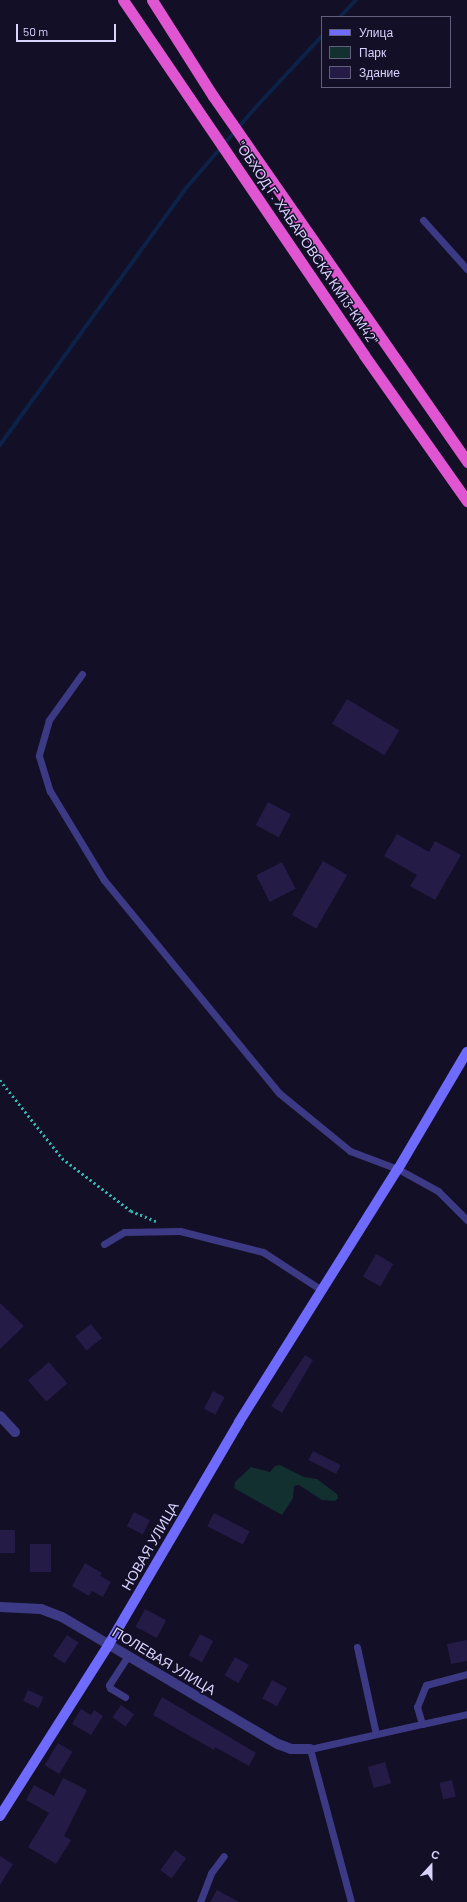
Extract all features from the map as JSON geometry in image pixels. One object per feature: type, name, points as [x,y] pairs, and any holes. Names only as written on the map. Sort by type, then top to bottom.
[{"type":"highway","name":"\"ОБХОД Г. ХАБАРОВСКА КМ13-КМ42\"","points":[[123,0],[258,196],[364,355],[467,501]]},
{"type":"highway","name":"\"ОБХОД Г. ХАБАРОВСКА КМ13-КМ42\"","points":[[152,0],[213,96],[467,462]]},
{"type":"main road","name":"НОВАЯ УЛИЦА","points":[[0,1814],[109,1644],[320,1289],[398,1169],[467,1052]]},
{"type":"street","points":[[0,1416],[14,1432]]},
{"type":"street","name":"ПОЛЕВАЯ УЛИЦА","points":[[0,1607],[41,1609],[62,1617],[109,1644],[127,1657],[278,1744],[290,1749],[310,1749]]},
{"type":"lane","points":[[423,220],[467,270]]},
{"type":"lane","points":[[82,674],[49,720],[38,756],[50,791],[104,880],[279,1093],[350,1151],[398,1169],[438,1191],[467,1220]]},
{"type":"lane","points":[[104,1244],[124,1232],[180,1231],[263,1252],[320,1289]]},
{"type":"lane","points":[[357,1647],[376,1734]]},
{"type":"lane","points":[[125,1697],[110,1688],[109,1685],[127,1657]]},
{"type":"lane","points":[[422,1724],[417,1707],[426,1685],[467,1674]]},
{"type":"lane","points":[[351,1902],[310,1749],[467,1714]]},
{"type":"lane","points":[[200,1902],[211,1873],[224,1856]]},
{"type":"path","points":[[0,1080],[62,1158],[131,1211],[159,1222]]},
{"type":"green space","points":[[280,1465],[304,1477],[317,1479],[337,1494],[338,1498],[335,1501],[322,1500],[299,1485],[294,1486],[293,1498],[282,1515],[234,1488],[235,1482],[251,1467],[270,1472],[275,1466]]},
{"type":"building","points":[[347,699],[399,730],[384,755],[332,724]]},
{"type":"building","points":[[268,802],[291,814],[279,837],[256,825]]},
{"type":"building","points":[[397,834],[429,852],[435,841],[461,855],[435,900],[410,886],[417,875],[384,856]]},
{"type":"building","points":[[323,861],[347,875],[316,929],[292,915]]},
{"type":"building","points":[[282,862],[296,889],[270,902],[256,875]]},
{"type":"building","points":[[376,1254],[393,1264],[380,1287],[363,1277]]},
{"type":"building","points":[[0,1303],[24,1326],[0,1349]]},
{"type":"building","points":[[91,1324],[102,1338],[86,1350],[75,1336]]},
{"type":"building","points":[[305,1355],[313,1360],[282,1413],[271,1406]]},
{"type":"building","points":[[49,1362],[67,1383],[46,1402],[28,1380]]},
{"type":"building","points":[[213,1391],[225,1397],[216,1415],[204,1409]]},
{"type":"building","points":[[313,1451],[341,1465],[336,1474],[308,1460]]},
{"type":"building","points":[[134,1512],[150,1520],[143,1534],[127,1526]]},
{"type":"building","points":[[214,1513],[250,1531],[243,1545],[207,1526]]},
{"type":"building","points":[[0,1530],[15,1530],[15,1553],[0,1553]]},
{"type":"building","points":[[30,1544],[51,1544],[51,1572],[30,1572]]},
{"type":"building","points":[[85,1563],[102,1573],[100,1576],[111,1582],[103,1597],[92,1591],[89,1596],[72,1586]]},
{"type":"building","points":[[145,1609],[166,1620],[157,1638],[136,1627]]},
{"type":"building","points":[[200,1634],[213,1641],[202,1662],[189,1655]]},
{"type":"building","points":[[67,1635],[79,1643],[65,1664],[53,1656]]},
{"type":"building","points":[[467,1640],[467,1661],[451,1664],[447,1644]]},
{"type":"building","points":[[235,1657],[249,1665],[238,1683],[224,1675]]},
{"type":"building","points":[[272,1680],[287,1688],[277,1707],[262,1699]]},
{"type":"building","points":[[28,1690],[44,1697],[39,1708],[23,1701]]},
{"type":"building","points":[[162,1697],[256,1753],[249,1766],[215,1747],[214,1750],[153,1715]]},
{"type":"building","points":[[121,1705],[134,1714],[126,1726],[112,1717]]},
{"type":"building","points":[[81,1709],[91,1715],[94,1710],[103,1716],[91,1735],[72,1724]]},
{"type":"building","points":[[58,1743],[73,1752],[59,1774],[45,1765]]},
{"type":"building","points":[[385,1762],[391,1783],[374,1788],[368,1767]]},
{"type":"building","points":[[63,1778],[87,1790],[64,1836],[71,1840],[56,1864],[28,1847],[49,1813],[26,1800],[34,1785],[54,1796]]},
{"type":"building","points":[[452,1780],[456,1797],[443,1799],[439,1783]]},
{"type":"building","points":[[175,1850],[186,1858],[172,1878],[160,1870]]},
{"type":"building","points":[[0,1856],[13,1864],[0,1885]]},
{"type":"building","points":[[217,1890],[239,1902],[210,1902]]},
{"type":"waterway","points":[[341,16],[356,0]]},
{"type":"waterway","points":[[0,445],[187,187],[256,107],[321,37]]}]
